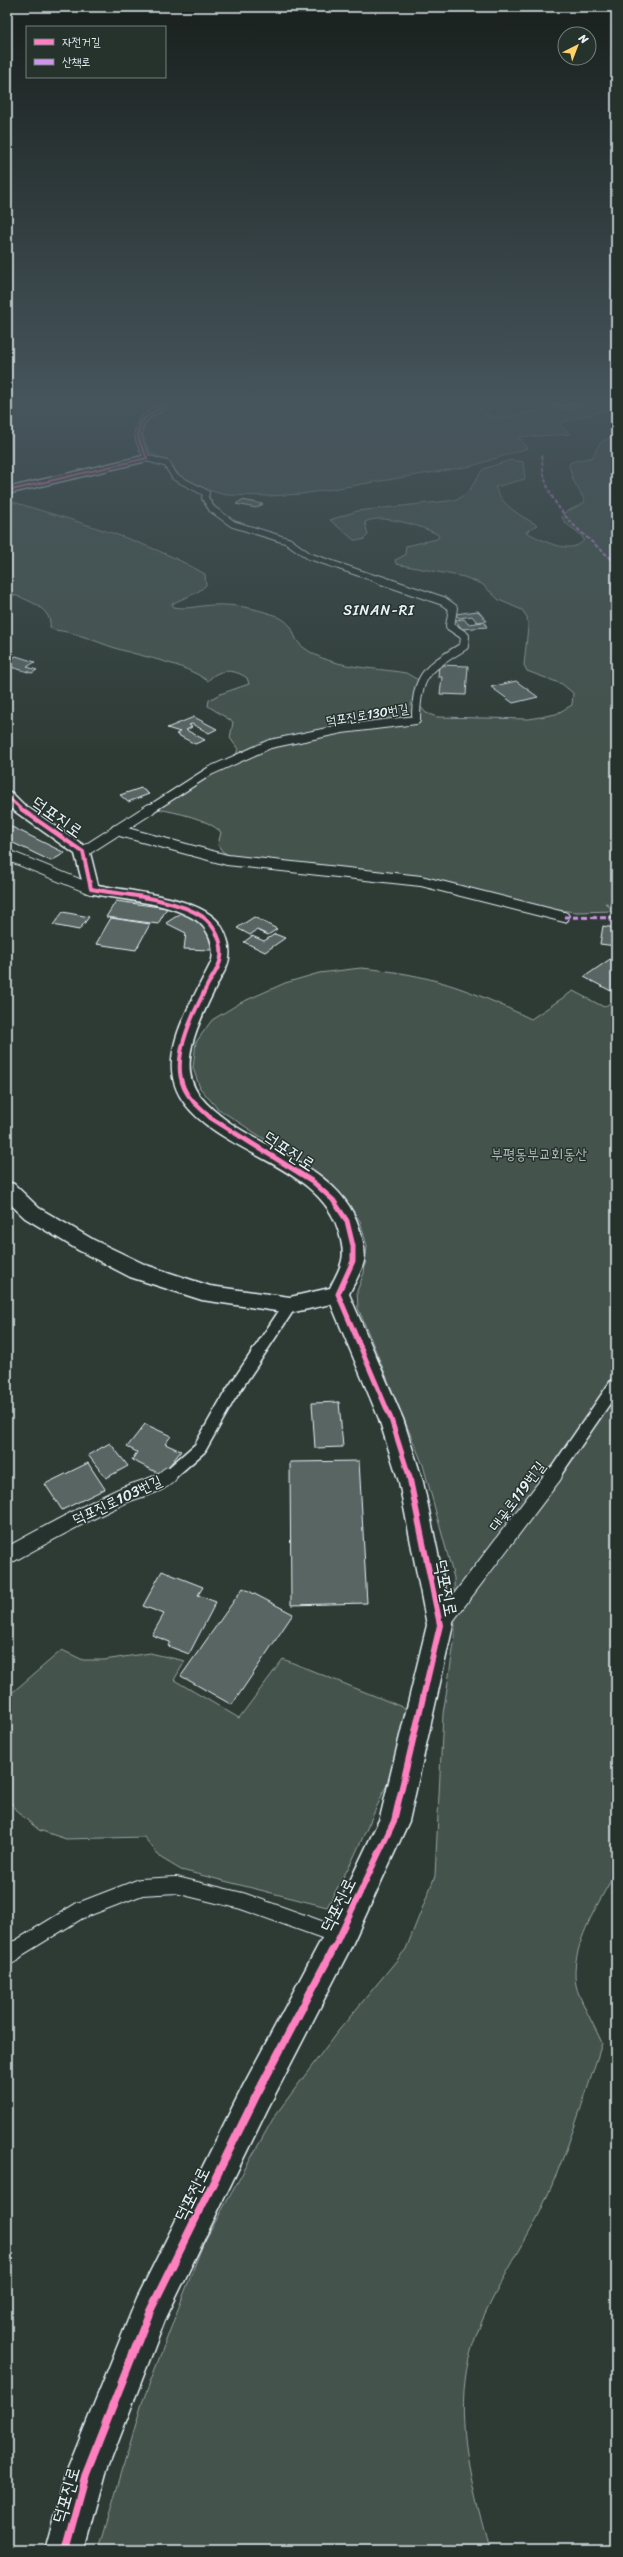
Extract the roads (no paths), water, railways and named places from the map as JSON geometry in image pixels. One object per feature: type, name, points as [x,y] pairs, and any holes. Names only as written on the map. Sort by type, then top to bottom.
[{"type":"street","name":"덕포진로","points":[[7,796],[18,807],[83,852],[91,889],[187,908],[211,923],[218,935],[221,956],[188,1028],[180,1067],[183,1085],[193,1101],[211,1117],[299,1171],[330,1197],[345,1216],[353,1235],[353,1260],[338,1294],[391,1419],[411,1482],[440,1625],[394,1821],[340,1936],[256,2098],[150,2311],[86,2473],[65,2550]]},
{"type":"street","points":[[7,1189],[32,1213],[86,1245],[138,1271],[210,1294],[290,1305],[338,1294]]},
{"type":"lane","name":"덕포진로130번길","points":[[83,852],[210,771],[270,744],[342,729],[416,720],[415,695],[420,681],[434,665],[464,646],[465,636],[450,626],[453,608],[443,601],[309,556],[288,541],[223,518]]},
{"type":"lane","points":[[116,830],[227,860],[421,881],[564,917]]},
{"type":"lane","points":[[7,855],[91,889]]},
{"type":"lane","name":"덕포진로103번길","points":[[7,1556],[48,1532],[124,1495],[161,1483],[200,1448],[229,1397],[290,1305]]},
{"type":"lane","name":"대곶로119번길","points":[[440,1625],[585,1434],[616,1384]]},
{"type":"lane","points":[[7,1955],[79,1911],[141,1887],[176,1885],[242,1901],[340,1936]]},
{"type":"district","name":"SINAN-RI","points":[[379,610]]},
{"type":"park label","name":"부평동부교회동산","points":[[539,1154]]}]
